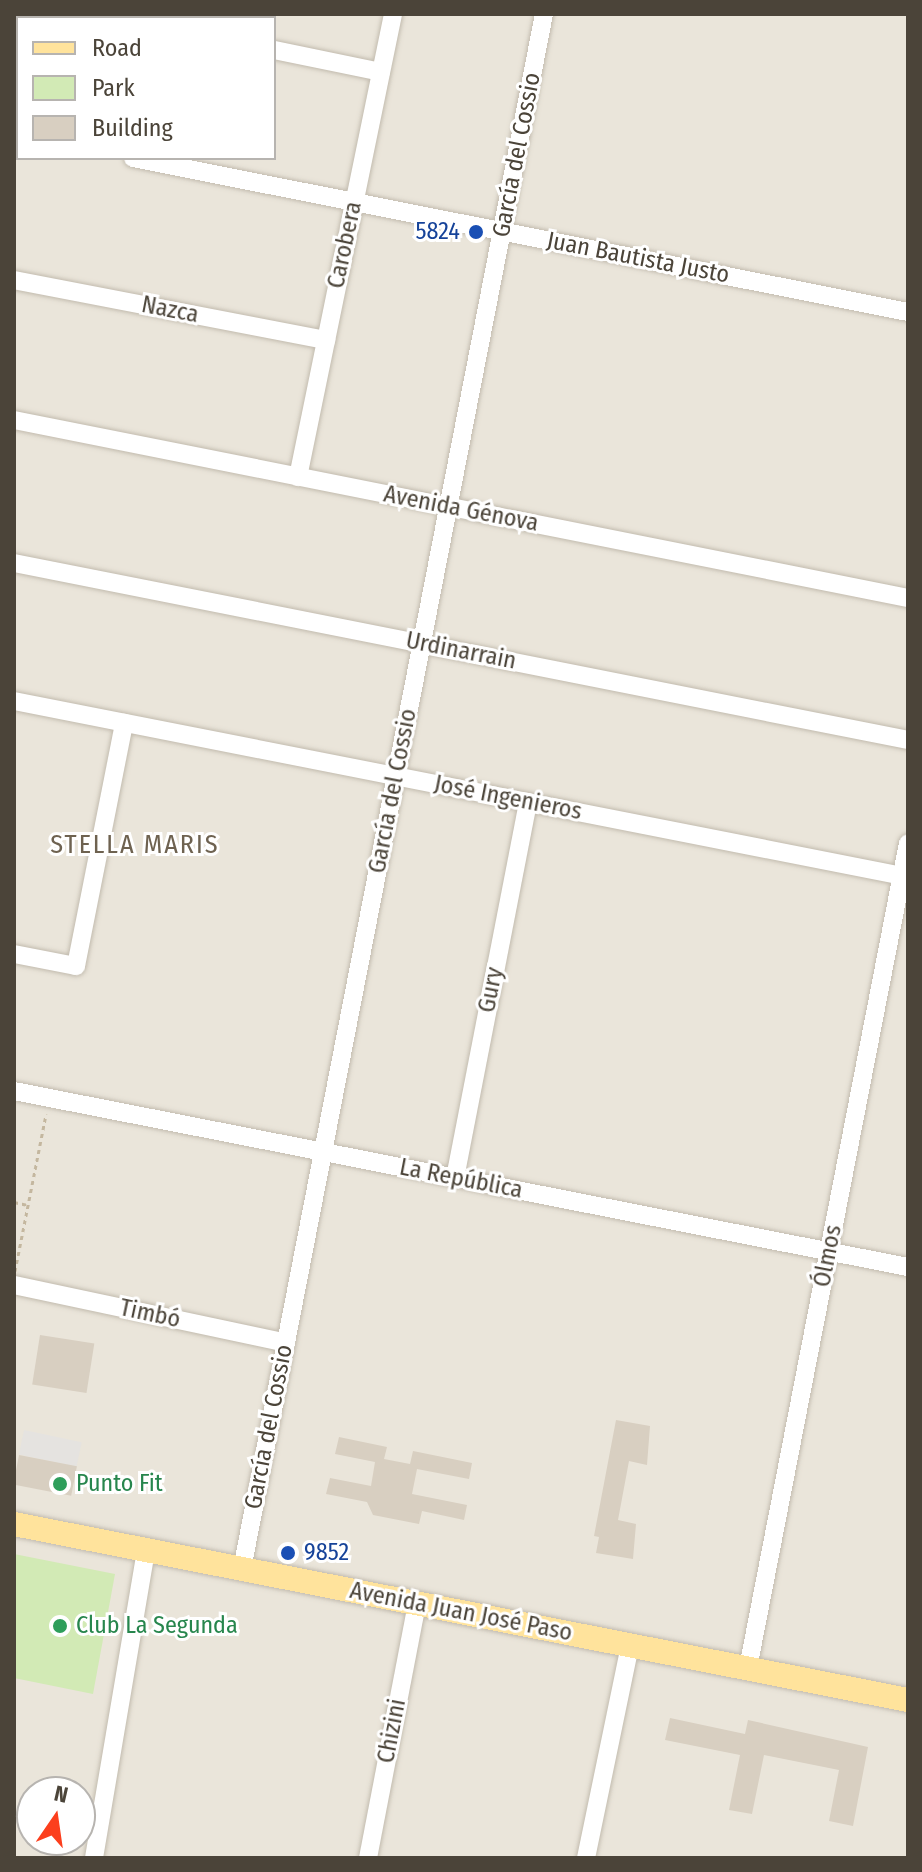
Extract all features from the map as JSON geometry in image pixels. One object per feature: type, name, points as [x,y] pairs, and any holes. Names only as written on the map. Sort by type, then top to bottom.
[{"type":"main road","name":"Avenida Juan José Paso","points":[[14,1524],[908,1700]]},
{"type":"street","name":"Carobera","points":[[298,477],[393,14]]},
{"type":"street","name":"García del Cossio","points":[[242,1569],[544,14]]},
{"type":"street","points":[[276,50],[381,72]]},
{"type":"street","name":"Juan Bautista Justo","points":[[143,160],[908,312]]},
{"type":"street","name":"Nazca","points":[[14,280],[326,340]]},
{"type":"street","name":"Avenida Génova","points":[[14,420],[908,598]]},
{"type":"street","name":"Urdinarrain","points":[[14,563],[908,740]]},
{"type":"street","name":"José Ingenieros","points":[[14,702],[905,876]]},
{"type":"street","points":[[14,954],[76,966],[124,723]]},
{"type":"street","name":"Gury","points":[[455,1178],[528,802]]},
{"type":"street","name":"Ólmos","points":[[748,1668],[905,876],[908,843]]},
{"type":"street","name":"La República","points":[[14,1091],[908,1267]]},
{"type":"street","name":"Timbó","points":[[14,1285],[286,1343]]},
{"type":"street","points":[[94,1858],[146,1550]]},
{"type":"street","name":"Chizini","points":[[368,1858],[417,1603]]},
{"type":"street","points":[[586,1858],[630,1645]]},
{"type":"path","points":[[14,1275],[49,1097]]},
{"type":"path","points":[[14,1202],[28,1205]]},
{"type":"shaded area","points":[[14,14],[908,14],[908,1858],[14,1858]]},
{"type":"shaded area","points":[[24,1430],[82,1442],[77,1467],[19,1454]]},
{"type":"green space","name":"Club La Segunda","points":[[14,1554],[115,1574],[93,1694],[14,1678]]},
{"type":"building","points":[[40,1335],[94,1344],[87,1393],[32,1384]]},
{"type":"building","points":[[616,1420],[650,1426],[647,1465],[629,1461],[618,1520],[636,1524],[633,1559],[596,1553],[599,1537],[594,1536]]},
{"type":"building","points":[[339,1437],[387,1447],[384,1459],[410,1464],[413,1451],[472,1463],[469,1479],[417,1469],[412,1494],[467,1505],[464,1520],[422,1511],[419,1524],[373,1515],[367,1502],[326,1494],[330,1478],[371,1486],[375,1462],[335,1454]]},
{"type":"building","points":[[19,1455],[77,1466],[71,1496],[14,1485]]},
{"type":"building","points":[[670,1718],[745,1734],[748,1720],[868,1747],[853,1826],[829,1821],[839,1770],[764,1755],[752,1814],[729,1810],[740,1755],[665,1740]]},
{"type":"place","name":"5824","points":[[476,232]]},
{"type":"place","name":"Punto Fit","points":[[60,1484]]},
{"type":"place","name":"9852","points":[[288,1553]]},
{"type":"place","name":"Club La Segunda","points":[[60,1626]]},
{"type":"district","name":"STELLA MARIS","points":[[135,845]]}]
